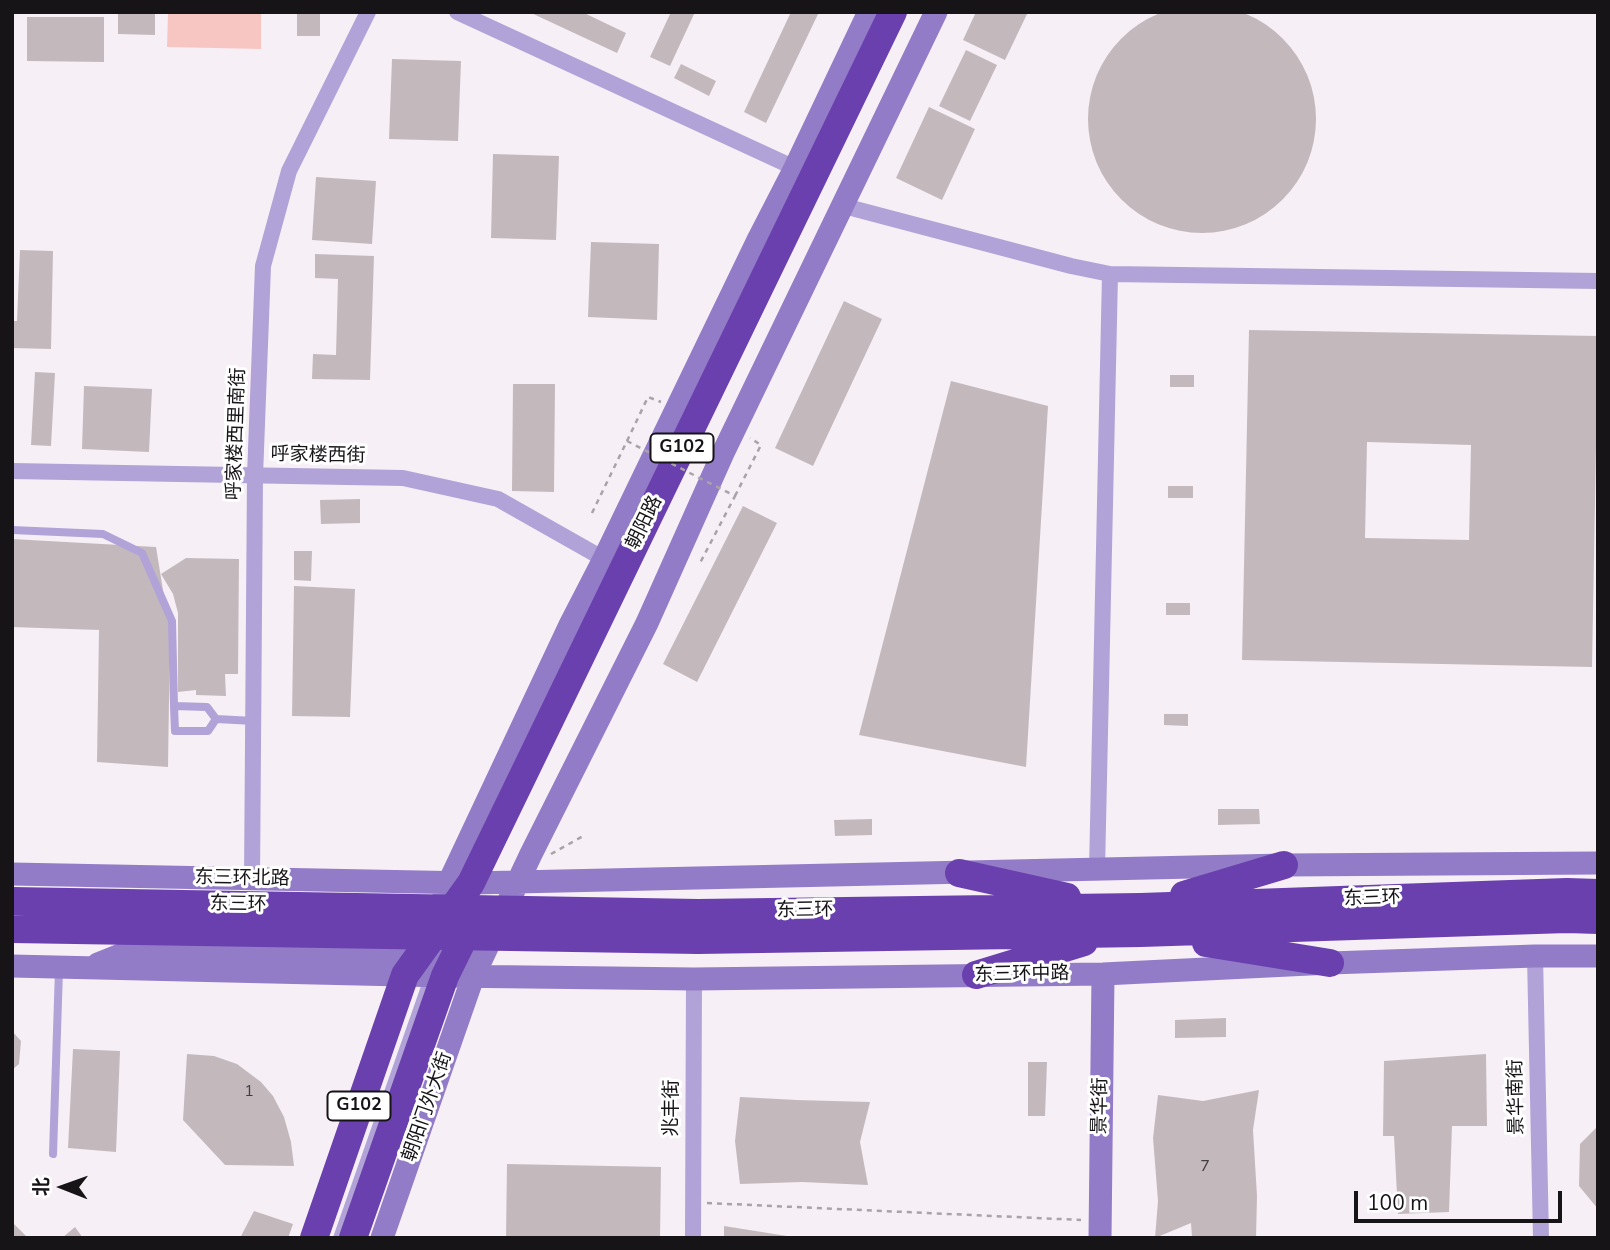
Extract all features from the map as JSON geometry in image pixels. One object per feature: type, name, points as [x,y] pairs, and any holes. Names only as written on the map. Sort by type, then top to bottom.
[{"type":"highway","name":"朝阳路","points":[[470,883],[892,12]]},
{"type":"highway","name":"朝阳路","points":[[470,883],[578,704],[909,12]]},
{"type":"highway","points":[[976,975],[1284,865]]},
{"type":"highway","points":[[959,873],[1127,920],[1330,962]]},
{"type":"highway","name":"G102","points":[[314,1238],[419,963],[470,883]]},
{"type":"highway","name":"东三环","points":[[12,929],[698,926],[1127,920],[1567,906],[1598,892]]},
{"type":"highway","name":"东三环","points":[[12,901],[698,926]]},
{"type":"highway","name":"东三环","points":[[1567,906],[1598,920]]},
{"type":"highway","name":"朝阳门外大街","points":[[353,1238],[419,963]]},
{"type":"street","name":"呼家楼西里南街","points":[[252,879],[255,476],[263,266],[289,171],[368,12]]},
{"type":"street","points":[[457,12],[795,168]]},
{"type":"street","name":"朝阳路","points":[[470,883],[571,623],[869,12]]},
{"type":"street","points":[[936,12],[723,453],[647,622],[518,882],[1284,865],[1598,863]]},
{"type":"street","points":[[844,206],[1110,274],[1598,281]]},
{"type":"street","points":[[1097,870],[1110,274]]},
{"type":"street","name":"呼家楼西街","points":[[12,471],[403,478],[498,499],[604,559]]},
{"type":"street","name":"东三环北路","points":[[12,874],[518,882]]},
{"type":"street","points":[[383,881],[419,963]]},
{"type":"street","name":"朝阳门外大街","points":[[382,1238],[473,977],[518,882]]},
{"type":"street","points":[[419,963],[470,883]]},
{"type":"street","points":[[12,966],[89,968],[419,963],[484,953]]},
{"type":"street","name":"景华南街","points":[[1535,956],[1541,1238]]},
{"type":"street","name":"东三环中路","points":[[419,963],[473,977],[694,979],[1095,974],[1330,962],[1598,956]]},
{"type":"street","name":"景华街","points":[[1090,1232],[1095,974]]},
{"type":"street","name":"兆丰街","points":[[693,1238],[694,979]]},
{"type":"lane","points":[[12,530],[103,534],[142,554],[172,621],[175,731],[208,732],[216,719]]},
{"type":"lane","points":[[174,706],[207,707],[216,719]]},
{"type":"lane","points":[[216,719],[254,721]]},
{"type":"lane","points":[[337,1238],[419,963]]},
{"type":"lane","points":[[53,1154],[59,967]]},
{"type":"path","points":[[592,513],[648,397]]},
{"type":"path","points":[[627,441],[735,496]]},
{"type":"path","points":[[700,563],[761,444]]},
{"type":"path","points":[[693,1202],[1090,1232]]},
{"type":"shaded area","points":[[168,12],[261,12],[261,49],[167,47]]},
{"type":"building","points":[[1202,5],[1235,10],[1256,19],[1274,31],[1290,47],[1311,86],[1316,119],[1311,152],[1302,173],[1290,191],[1274,207],[1235,228],[1202,233],[1169,228],[1148,219],[1130,207],[1114,191],[1093,152],[1088,119],[1093,86],[1102,65],[1114,47],[1130,31],[1169,10]]},
{"type":"building","points":[[118,12],[155,12],[155,35],[118,34]]},
{"type":"building","points":[[297,12],[320,12],[320,36],[297,36]]},
{"type":"building","points":[[529,12],[582,12],[626,33],[617,53]]},
{"type":"building","points":[[671,12],[695,12],[670,66],[650,57]]},
{"type":"building","points":[[791,12],[819,12],[766,123],[744,112]]},
{"type":"building","points":[[976,12],[1028,12],[1005,60],[963,40]]},
{"type":"building","points":[[27,17],[104,17],[104,62],[27,61]]},
{"type":"building","points":[[966,50],[997,65],[970,121],[939,106]]},
{"type":"building","points":[[392,59],[461,61],[458,141],[389,139]]},
{"type":"building","points":[[681,64],[716,81],[709,96],[674,78]]},
{"type":"building","points":[[929,107],[975,129],[942,200],[896,178]]},
{"type":"building","points":[[493,154],[559,156],[556,240],[491,238]]},
{"type":"building","points":[[316,177],[376,181],[372,244],[312,240]]},
{"type":"building","points":[[591,242],[659,244],[657,320],[588,317]]},
{"type":"building","points":[[20,250],[53,251],[51,349],[12,348],[12,321],[17,321]]},
{"type":"building","points":[[315,254],[374,256],[370,380],[312,379],[313,354],[336,355],[338,279],[315,278]]},
{"type":"building","points":[[844,301],[882,319],[813,466],[775,448]]},
{"type":"building","points":[[1249,330],[1598,336],[1592,667],[1242,660]],"holes":[[[1367,442],[1471,445],[1469,540],[1365,538]]]},
{"type":"building","points":[[35,372],[55,373],[51,446],[31,445]]},
{"type":"building","points":[[1170,375],[1194,375],[1194,387],[1170,387]]},
{"type":"building","points":[[951,381],[1048,406],[1026,767],[859,735]]},
{"type":"building","points":[[513,384],[555,384],[554,492],[512,491]]},
{"type":"building","points":[[84,386],[152,389],[149,452],[82,449]]},
{"type":"building","points":[[1168,486],[1193,486],[1193,498],[1168,498]]},
{"type":"building","points":[[360,499],[360,523],[321,524],[320,500]]},
{"type":"building","points":[[743,506],[777,523],[697,682],[663,664]]},
{"type":"building","points":[[12,539],[156,547],[170,633],[168,767],[97,762],[99,630],[12,627]]},
{"type":"building","points":[[294,551],[312,551],[311,581],[294,580]]},
{"type":"building","points":[[186,558],[239,559],[238,674],[225,674],[226,696],[196,695],[196,690],[178,692],[178,613],[173,594],[161,574]]},
{"type":"building","points":[[294,586],[355,589],[350,717],[292,716]]},
{"type":"building","points":[[1166,603],[1190,603],[1190,615],[1166,615]]},
{"type":"building","points":[[1164,714],[1188,714],[1188,726],[1164,725]]},
{"type":"building","points":[[1218,809],[1259,809],[1260,824],[1218,825]]},
{"type":"building","points":[[872,819],[872,835],[835,836],[834,820]]},
{"type":"building","points":[[1226,1018],[1226,1037],[1175,1038],[1175,1020]]},
{"type":"building","points":[[12,1031],[21,1041],[19,1064],[12,1070]]},
{"type":"building","points":[[73,1049],[120,1051],[116,1152],[68,1148]]},
{"type":"building","points":[[187,1054],[214,1056],[237,1064],[261,1082],[273,1096],[284,1117],[294,1166],[225,1165],[183,1120]]},
{"type":"building","points":[[1486,1054],[1487,1126],[1452,1126],[1449,1212],[1398,1214],[1394,1136],[1383,1136],[1384,1061]]},
{"type":"building","points":[[1028,1062],[1047,1062],[1045,1116],[1028,1116]]},
{"type":"building","points":[[1259,1090],[1253,1130],[1257,1196],[1256,1238],[1192,1238],[1191,1223],[1155,1238],[1158,1201],[1153,1138],[1158,1095],[1203,1101]]},
{"type":"building","points":[[740,1097],[870,1102],[860,1142],[868,1185],[802,1182],[740,1184],[735,1141]]},
{"type":"building","points":[[1598,1126],[1598,1209],[1579,1186],[1580,1144]]},
{"type":"building","points":[[507,1164],[661,1167],[660,1238],[506,1238]]},
{"type":"building","points":[[254,1211],[293,1224],[288,1238],[240,1238]]},
{"type":"building","points":[[12,1222],[28,1238],[12,1238]]},
{"type":"building","points":[[724,1226],[787,1236],[787,1238],[724,1238]]},
{"type":"building","points":[[75,1227],[83,1238],[62,1238]]}]
